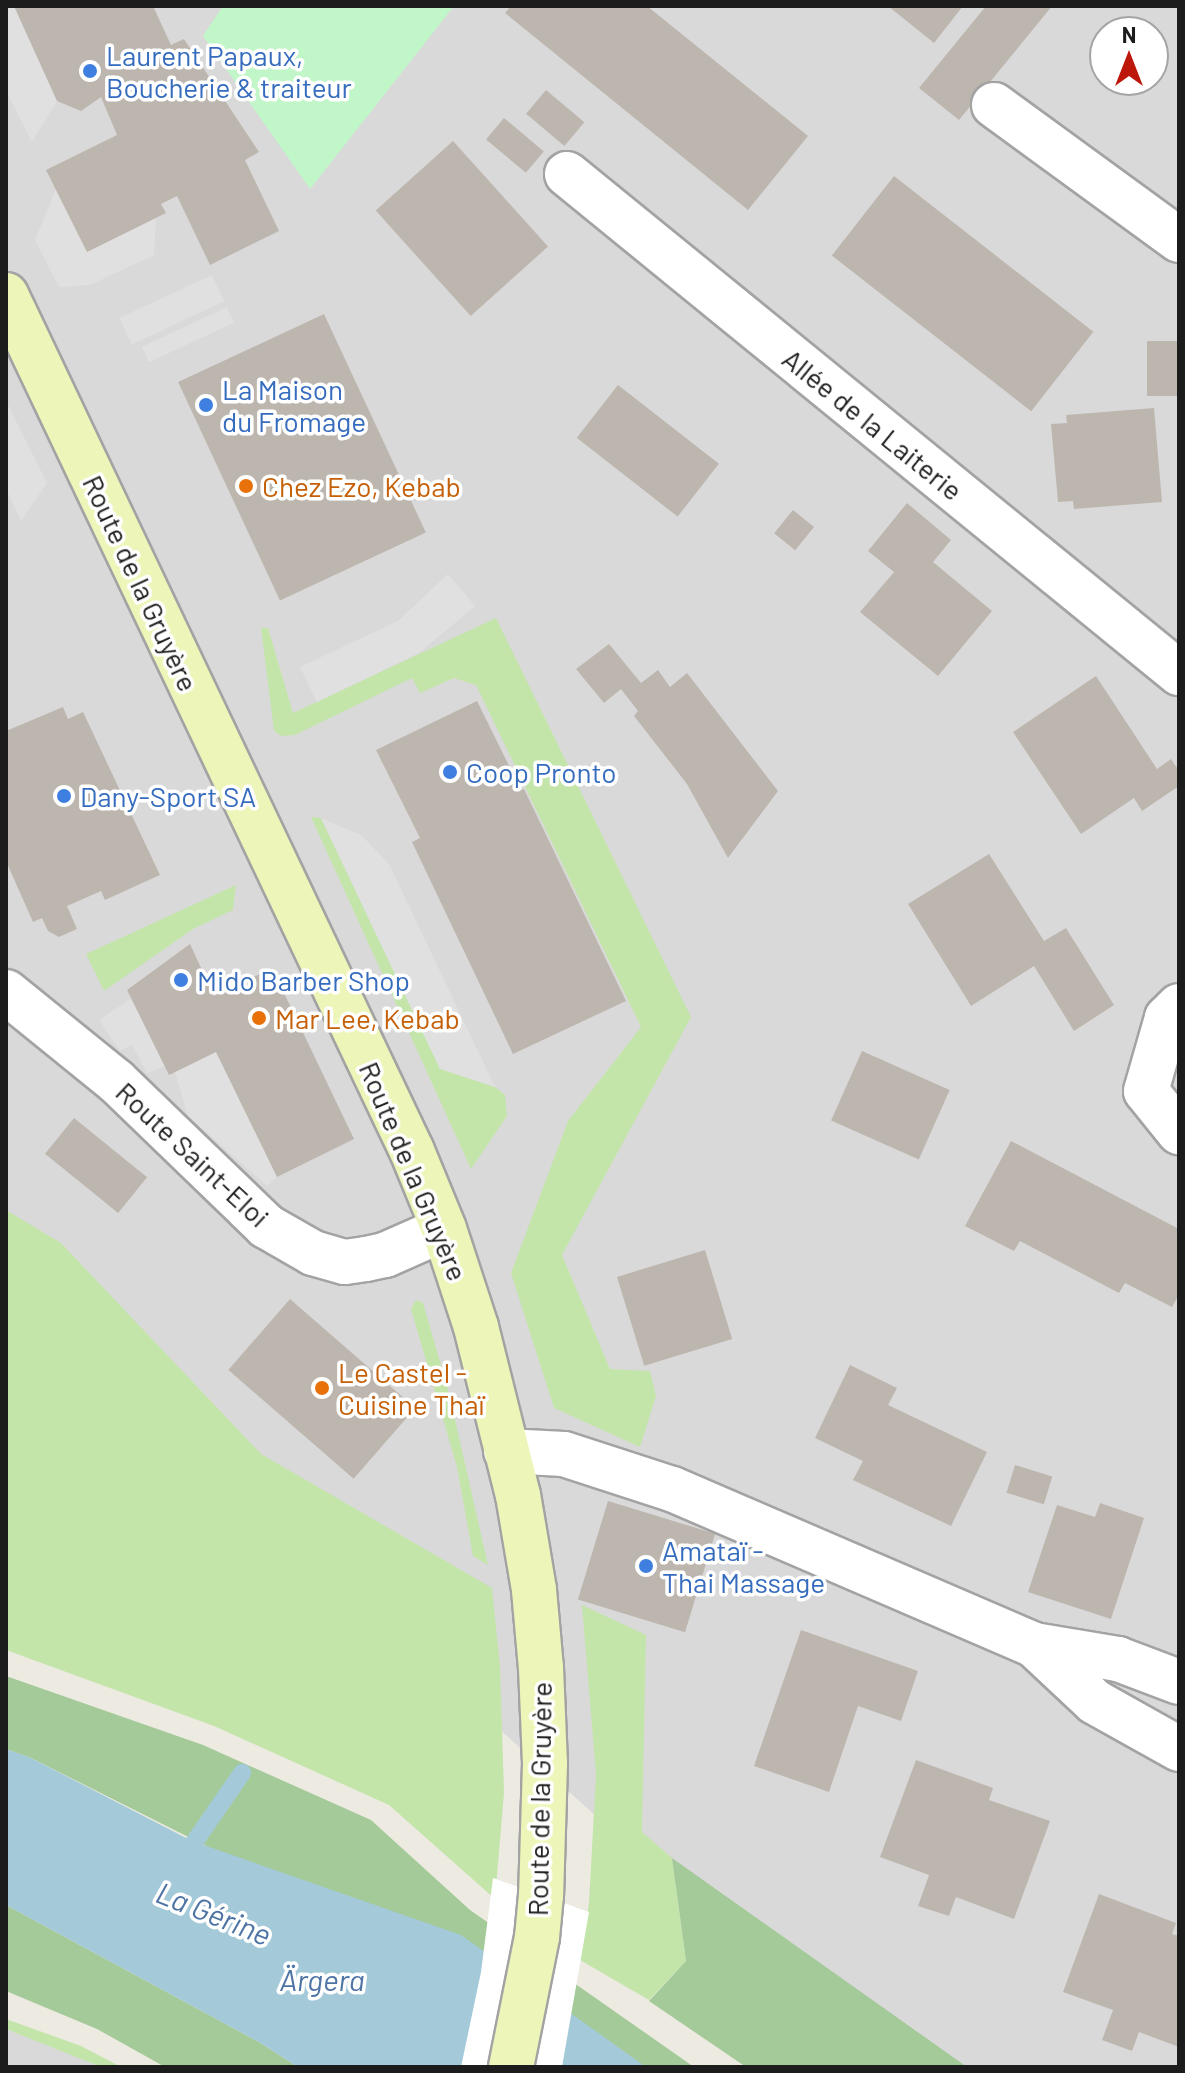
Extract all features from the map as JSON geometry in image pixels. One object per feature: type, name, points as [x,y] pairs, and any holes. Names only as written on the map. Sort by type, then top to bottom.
[{"type":"main road","name":"Route de la Gruyère","points":[[6,295],[412,1151],[444,1229],[476,1327],[518,1495],[530,1563],[541,1668],[545,1763],[541,1895],[537,1937],[511,2067]]},
{"type":"street","points":[[994,105],[1179,240]]},
{"type":"street","name":"Allée de la Laiterie","points":[[567,174],[1179,673]]},
{"type":"street","name":"Route Saint-Eloi","points":[[6,992],[116,1081],[266,1226],[313,1253],[345,1262],[366,1259],[385,1255],[444,1229]]},
{"type":"street","points":[[1179,1006],[1167,1018],[1146,1091],[1179,1132]]},
{"type":"street","points":[[506,1451],[564,1454],[672,1489],[1034,1645],[1118,1659],[1179,1682]]},
{"type":"street","points":[[1034,1645],[1095,1702],[1179,1749]]},
{"type":"shaded area","points":[[6,6],[1179,6],[1179,2067],[938,2067],[657,1871],[6,1285]]},
{"type":"shaded area","points":[[6,6],[14,6],[57,101],[32,142],[6,91]]},
{"type":"shaded area","points":[[56,189],[87,252],[156,218],[154,255],[90,285],[59,287],[35,240]]},
{"type":"shaded area","points":[[212,275],[224,301],[132,344],[120,318]]},
{"type":"shaded area","points":[[227,307],[234,322],[149,362],[142,347]]},
{"type":"shaded area","points":[[6,401],[47,483],[21,521],[6,489]]},
{"type":"shaded area","points":[[448,574],[475,606],[419,653],[317,702],[300,667],[398,621]]},
{"type":"shaded area","points":[[321,818],[361,835],[389,864],[495,1087],[440,1069]]},
{"type":"shaded area","points":[[132,998],[165,1066],[147,1073],[132,1045],[120,1051],[99,1020]]},
{"type":"shaded area","points":[[216,1052],[277,1177],[267,1186],[188,1116],[175,1072]]},
{"type":"shaded area","points":[[6,2029],[79,2055],[101,2067],[6,2067]]},
{"type":"green space","points":[[223,6],[454,6],[310,189],[203,36]]},
{"type":"green space","points":[[496,618],[691,1017],[562,1255],[610,1369],[650,1371],[656,1396],[640,1447],[554,1408],[511,1273],[568,1121],[641,1027],[476,685],[454,678],[420,693],[412,678],[295,735],[281,736],[274,731],[261,628],[268,628],[293,713]]},
{"type":"green space","points":[[311,817],[321,818],[440,1068],[495,1087],[505,1095],[507,1116],[471,1169]]},
{"type":"green space","points":[[236,885],[233,910],[193,929],[104,991],[86,954]]},
{"type":"green space","points":[[6,1210],[61,1243],[261,1454],[492,1588],[500,1666],[504,1793],[495,1899],[389,1805],[214,1726],[6,1650]]},
{"type":"green space","points":[[416,1300],[423,1303],[449,1393],[488,1565],[473,1556],[457,1467],[411,1309]]},
{"type":"green space","points":[[582,1605],[646,1635],[642,1832],[672,1858],[686,1961],[649,2000],[580,1960],[589,1903],[596,1775]]},
{"type":"green space","points":[[6,1676],[203,1745],[371,1820],[470,1910],[694,2067],[646,2067],[31,1758],[6,1749]]},
{"type":"green space","points":[[672,1858],[967,2067],[746,2067],[649,2001],[686,1961]]},
{"type":"green space","points":[[6,1905],[259,2042],[298,2067],[165,2067],[97,2029],[6,1991]]},
{"type":"green space","points":[[6,2019],[81,2046],[121,2067],[101,2067],[6,2029]]},
{"type":"water","name":"Ärgera","points":[[6,1749],[31,1758],[192,1841],[461,1935],[646,2067],[298,2067],[259,2042],[6,1905]]},
{"type":"pier","points":[[493,1878],[589,1912],[562,2067],[461,2067],[481,1972]]},
{"type":"building","points":[[14,6],[153,6],[171,45],[184,39],[259,152],[245,160],[279,231],[210,265],[177,196],[161,204],[166,213],[87,252],[46,170],[117,135],[101,97],[81,111],[57,101]]},
{"type":"building","points":[[511,6],[647,6],[808,136],[748,210],[505,13]]},
{"type":"building","points":[[888,6],[963,6],[934,43]]},
{"type":"building","points":[[986,6],[1052,6],[959,120],[919,88]]},
{"type":"building","points":[[546,90],[584,122],[564,146],[526,114]]},
{"type":"building","points":[[504,118],[544,151],[526,173],[486,139]]},
{"type":"building","points":[[453,141],[548,247],[471,316],[376,211]]},
{"type":"building","points":[[894,176],[1093,332],[1031,411],[832,256]]},
{"type":"building","points":[[324,314],[426,532],[280,600],[178,382]]},
{"type":"building","points":[[1147,341],[1179,341],[1179,396],[1147,396]]},
{"type":"building","points":[[618,385],[719,464],[678,517],[577,438]]},
{"type":"building","points":[[1154,408],[1162,502],[1074,509],[1073,501],[1058,502],[1051,424],[1067,423],[1066,415]]},
{"type":"building","points":[[907,503],[951,540],[933,562],[992,611],[938,676],[860,612],[894,572],[868,551]]},
{"type":"building","points":[[793,510],[814,527],[795,550],[774,533]]},
{"type":"building","points":[[609,644],[641,683],[658,670],[670,687],[687,673],[778,791],[728,858],[687,784],[634,716],[638,711],[621,689],[604,703],[576,669]]},
{"type":"building","points":[[1096,676],[1157,769],[1171,759],[1179,771],[1179,786],[1142,811],[1134,798],[1081,834],[1013,732]]},
{"type":"building","points":[[477,701],[521,790],[524,789],[626,1001],[513,1054],[412,842],[420,838],[376,750]]},
{"type":"building","name":"Dany-Sport SA","points":[[63,707],[68,719],[83,712],[160,875],[105,900],[101,891],[67,906],[77,929],[59,937],[48,931],[42,918],[33,922],[6,861],[6,731]]},
{"type":"building","points":[[989,854],[1044,941],[1066,928],[1114,1005],[1074,1031],[1034,966],[971,1006],[908,904]]},
{"type":"building","points":[[190,944],[214,996],[272,968],[354,1139],[277,1177],[216,1052],[169,1075],[127,990]]},
{"type":"building","points":[[862,1051],[950,1090],[919,1159],[831,1120]]},
{"type":"building","points":[[74,1118],[147,1177],[118,1213],[45,1154]]},
{"type":"building","points":[[1011,1141],[1179,1229],[1179,1295],[1172,1307],[1125,1283],[1119,1293],[1020,1241],[1014,1251],[965,1226]]},
{"type":"building","points":[[705,1250],[732,1339],[644,1366],[617,1277]]},
{"type":"building","name":"Le Castel - Cuisine Thaï","points":[[290,1299],[415,1408],[354,1479],[228,1370]]},
{"type":"building","points":[[850,1365],[897,1388],[888,1405],[987,1452],[951,1526],[853,1480],[863,1461],[815,1438]]},
{"type":"building","points":[[1015,1465],[1052,1476],[1044,1504],[1007,1493]]},
{"type":"building","name":"Amataï - Thai Massage","points":[[608,1501],[715,1534],[685,1632],[578,1599]]},
{"type":"building","points":[[1100,1503],[1144,1518],[1111,1619],[1028,1592],[1057,1505],[1095,1517]]},
{"type":"building","points":[[801,1630],[918,1671],[901,1721],[858,1706],[829,1792],[754,1766]]},
{"type":"building","points":[[916,1760],[993,1788],[989,1800],[1050,1821],[1014,1919],[956,1897],[949,1916],[918,1906],[929,1875],[880,1857]]},
{"type":"building","points":[[1099,1894],[1176,1923],[1172,1934],[1179,1936],[1179,2047],[1139,2032],[1132,2051],[1102,2040],[1113,2010],[1063,1992]]},
{"type":"waterway","points":[[182,1860],[242,1773]]},
{"type":"place","name":"Laurent Papaux, Boucherie & traiteur","points":[[90,71]]},
{"type":"place","name":"La Maison du Fromage","points":[[206,405]]},
{"type":"place","name":"Chez Ezo, Kebab","points":[[246,486]]},
{"type":"place","name":"Coop Pronto","points":[[450,772]]},
{"type":"place","name":"Dany-Sport SA","points":[[64,796]]},
{"type":"place","name":"Mido Barber Shop","points":[[181,980]]},
{"type":"place","name":"Mar Lee, Kebab","points":[[259,1018]]},
{"type":"place","name":"Le Castel - Cuisine Thaï","points":[[322,1388]]},
{"type":"place","name":"Amataï - Thai Massage","points":[[646,1566]]},
{"type":"water label","name":"La Gérine","points":[[214,1913]]}]
